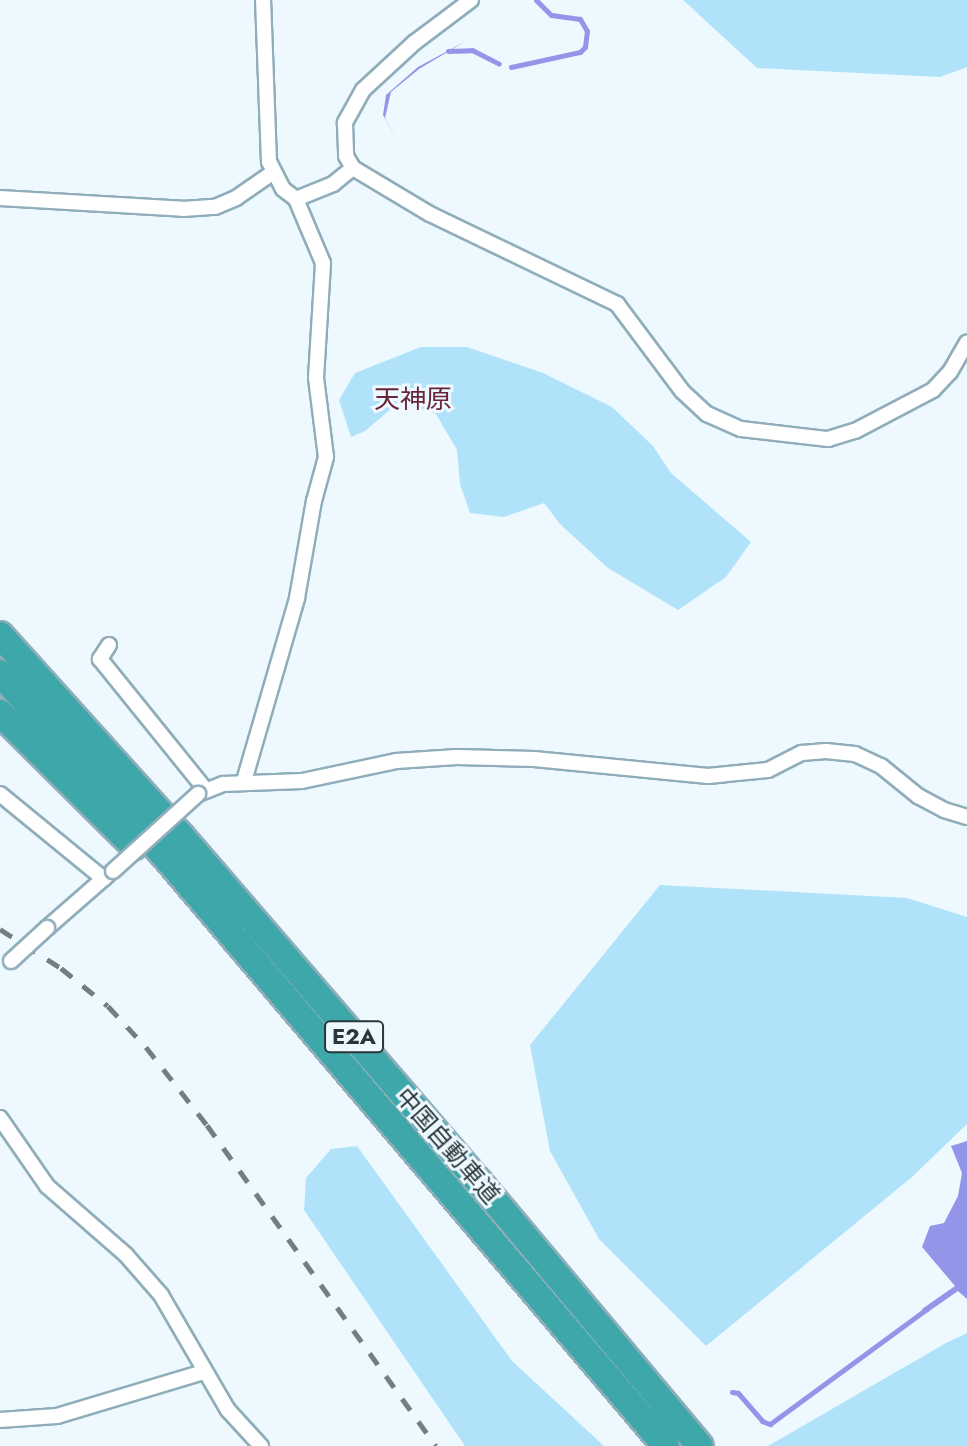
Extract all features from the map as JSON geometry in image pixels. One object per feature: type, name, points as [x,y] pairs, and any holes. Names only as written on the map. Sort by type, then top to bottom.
[{"type":"highway","points":[[0,627],[43,682]]},
{"type":"highway","name":"中国自動車道","points":[[0,635],[479,1182],[700,1446]]},
{"type":"highway","name":"中国自動車道","points":[[0,673],[164,855],[666,1446]]},
{"type":"highway","points":[[0,713],[281,992]]},
{"type":"street","points":[[244,781],[297,598],[314,501],[326,457],[316,378],[323,263],[296,199],[272,173],[269,162],[263,0]]},
{"type":"street","points":[[471,0],[386,67],[352,106],[345,123],[344,141],[353,168],[430,214],[617,304],[694,403],[724,423],[741,429],[810,439],[828,439],[855,431],[933,390],[950,372],[967,342]]},
{"type":"street","points":[[296,199],[333,184],[353,168]]},
{"type":"street","points":[[0,198],[183,209],[215,207],[236,198],[272,173]]},
{"type":"street","points":[[109,645],[100,659],[202,791]]},
{"type":"street","points":[[5,963],[202,791],[244,781],[302,781],[396,761],[457,757],[534,759],[665,774],[746,774],[768,770],[802,753],[826,751],[855,754],[881,766],[918,796],[944,810],[967,817]]},
{"type":"street","points":[[0,794],[108,875]]},
{"type":"street","points":[[0,1118],[47,1186],[126,1255],[161,1295],[228,1410],[261,1446]]},
{"type":"street","points":[[0,1420],[57,1416],[204,1372]]},
{"type":"shaded area","points":[[683,0],[967,0],[967,67],[940,77],[757,68]]},
{"type":"shaded area","points":[[421,347],[467,347],[543,373],[612,407],[653,446],[671,473],[751,542],[726,577],[678,610],[608,568],[560,524],[544,503],[504,517],[470,513],[460,484],[457,450],[436,414],[399,402],[365,431],[351,437],[339,400],[355,373]]},
{"type":"shaded area","points":[[660,885],[907,898],[967,917],[967,1124],[912,1177],[706,1346],[599,1239],[550,1151],[530,1045]]},
{"type":"shaded area","points":[[357,1146],[512,1361],[604,1446],[465,1446],[304,1210],[306,1178],[331,1149]]},
{"type":"shaded area","points":[[967,1333],[967,1446],[768,1446],[946,1343]]},
{"type":"water","points":[[466,41],[419,69],[391,92],[385,118],[397,140],[383,115],[386,95],[418,67]]},
{"type":"water","points":[[967,1141],[967,1299],[958,1291],[925,1314],[922,1309],[955,1286],[922,1247],[930,1226],[944,1223],[958,1196],[962,1173],[951,1146]]},
{"type":"waterway","points":[[511,67],[580,52],[585,47],[587,31],[580,19],[551,15],[536,0]]},
{"type":"waterway","points":[[448,51],[472,50],[499,64]]},
{"type":"waterway","points":[[732,1392],[738,1393],[762,1421],[770,1424],[928,1308]]},
{"type":"railway","points":[[0,929],[61,968],[108,1006],[146,1047],[207,1125],[436,1446]]},
{"type":"district","name":"天神原","points":[[413,400]]}]
